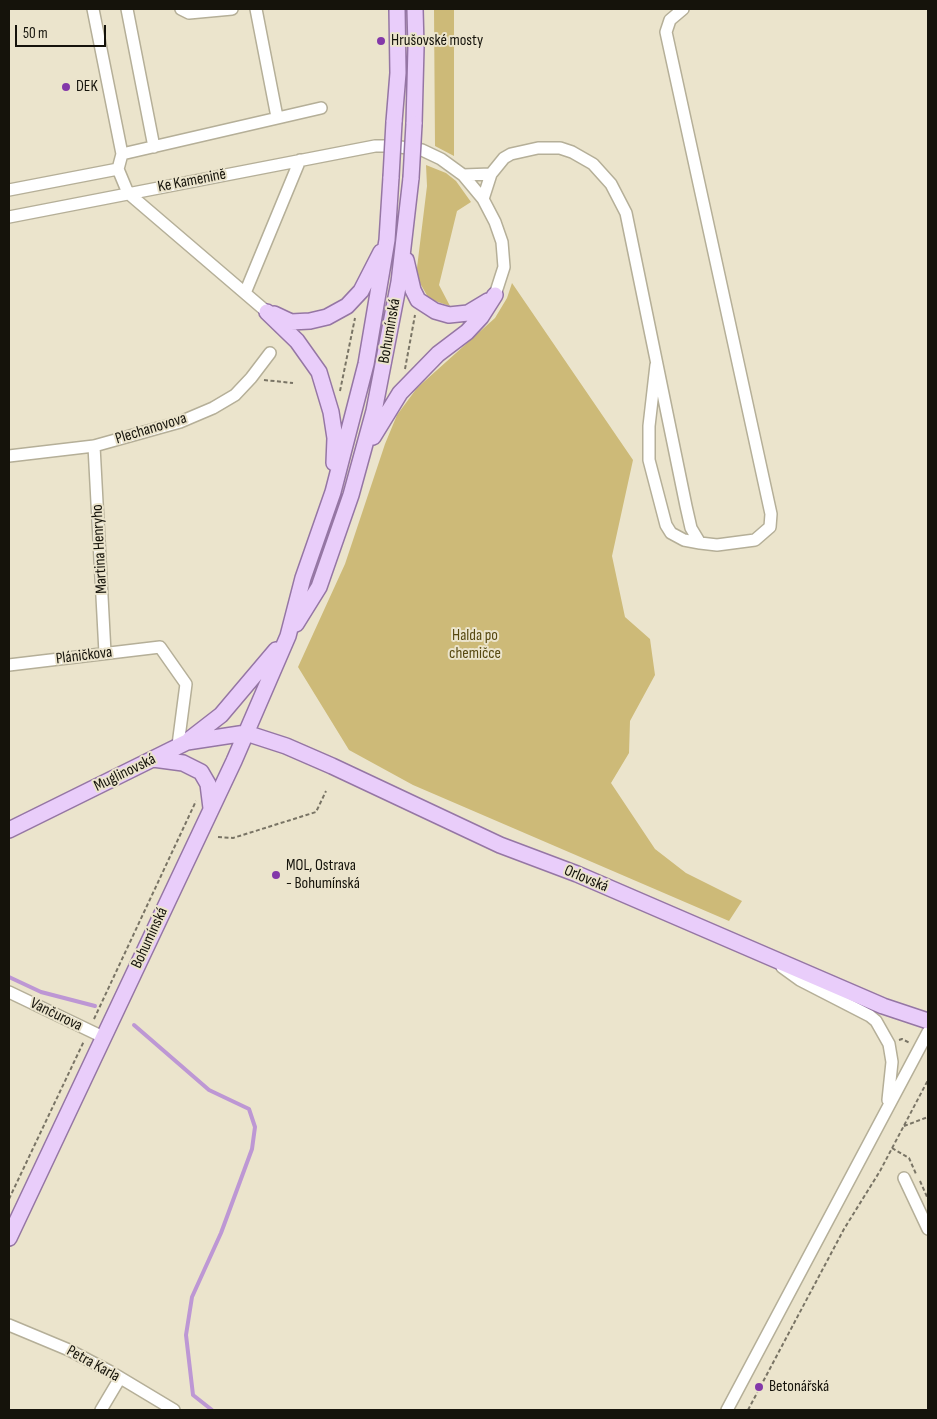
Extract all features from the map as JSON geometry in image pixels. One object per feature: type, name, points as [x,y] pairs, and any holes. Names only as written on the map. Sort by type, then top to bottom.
[{"type":"main road","name":"Bohumínská","points":[[288,636],[303,578],[332,492],[366,364],[387,240],[398,73],[397,9]]},
{"type":"main road","name":"Bohumínská","points":[[9,1238],[246,733],[288,636],[319,586],[363,453],[390,334],[406,230],[414,124],[415,9]]},
{"type":"main road","points":[[406,230],[406,261],[413,290],[418,300],[435,311],[449,315],[468,313],[482,306],[494,295]]},
{"type":"main road","points":[[267,312],[291,322],[310,321],[327,317],[346,306],[361,291],[387,240]]},
{"type":"main road","points":[[363,453],[400,393],[438,354],[467,332],[481,317],[494,295]]},
{"type":"main road","points":[[267,312],[297,342],[319,372],[331,412],[334,438],[332,492]]},
{"type":"main road","points":[[182,743],[221,715],[288,636]]},
{"type":"main road","name":"Muglinovská","points":[[9,830],[182,743],[246,733]]},
{"type":"main road","name":"Orlovská","points":[[246,733],[286,746],[332,766],[491,841],[577,874],[883,1006],[928,1021]]},
{"type":"main road","points":[[153,759],[183,763],[201,772],[208,784],[211,808]]},
{"type":"street","points":[[93,9],[122,154],[118,169],[128,193],[267,312]]},
{"type":"street","points":[[127,9],[154,147]]},
{"type":"street","points":[[181,9],[189,14],[232,9]]},
{"type":"street","points":[[256,9],[277,117]]},
{"type":"street","points":[[656,365],[649,426],[649,460],[660,508],[672,532],[684,540],[717,545],[755,540],[770,527],[771,514],[666,32],[670,20],[683,9]]},
{"type":"street","points":[[122,154],[321,108]]},
{"type":"street","name":"Ke Kamenině","points":[[9,217],[375,146],[393,146],[422,150],[441,159],[463,175],[483,199],[502,242],[504,267],[494,295]]},
{"type":"street","points":[[483,199],[491,174],[510,154],[549,148],[572,152],[588,161],[602,174],[620,199],[626,213],[689,521],[700,543]]},
{"type":"street","points":[[245,293],[300,160]]},
{"type":"street","points":[[9,190],[118,169]]},
{"type":"street","points":[[463,175],[491,174]]},
{"type":"street","name":"Plechanovova","points":[[9,456],[94,446],[188,419],[213,408],[235,395],[252,378],[270,353]]},
{"type":"street","name":"Martina Henryho","points":[[94,446],[105,652]]},
{"type":"street","name":"Pláničkova","points":[[9,665],[105,652],[160,647],[186,684],[182,743]]},
{"type":"street","points":[[773,960],[800,980],[870,1016],[882,1029],[889,1044],[892,1062],[887,1109]]},
{"type":"street","name":"Vančurova","points":[[9,992],[103,1037]]},
{"type":"street","points":[[727,1410],[928,1032]]},
{"type":"street","points":[[904,1178],[928,1229]]},
{"type":"street","name":"Petra Karla","points":[[9,1324],[69,1350],[174,1410]]},
{"type":"street","points":[[101,1410],[120,1378]]},
{"type":"path","points":[[400,393],[418,300]]},
{"type":"path","points":[[331,412],[336,407],[355,318]]},
{"type":"path","points":[[252,378],[293,383]]},
{"type":"path","points":[[218,836],[233,838],[316,812],[326,791]]},
{"type":"path","points":[[9,1200],[198,796]]},
{"type":"path","points":[[889,1044],[902,1039],[920,1047]]},
{"type":"path","points":[[748,1410],[844,1230],[904,1126],[928,1080]]},
{"type":"path","points":[[904,1126],[928,1118]]},
{"type":"green space","points":[[434,9],[454,9],[454,156],[435,146]]},
{"type":"green space","points":[[426,165],[446,173],[456,181],[471,202],[457,211],[439,285],[450,306],[429,299],[416,276],[427,186]]},
{"type":"green space","name":"Halda po chemičce","points":[[512,283],[633,460],[612,556],[625,617],[650,639],[655,675],[630,721],[629,753],[611,783],[655,849],[686,873],[742,901],[729,921],[413,785],[349,750],[298,667],[345,564],[385,444],[397,415],[417,388],[495,318],[507,298]]},
{"type":"waterway","points":[[9,977],[41,992],[95,1006]]},
{"type":"waterway","points":[[134,1025],[209,1090],[249,1109],[255,1127],[252,1149],[221,1233],[192,1297],[186,1335],[193,1395],[212,1410]]},
{"type":"place","name":"Hrušovské mosty","points":[[381,41]]},
{"type":"place","name":"DEK","points":[[66,87]]},
{"type":"place","name":"MOL, Ostrava - Bohumínská","points":[[276,875]]},
{"type":"place","name":"Betonářská","points":[[759,1387]]}]
